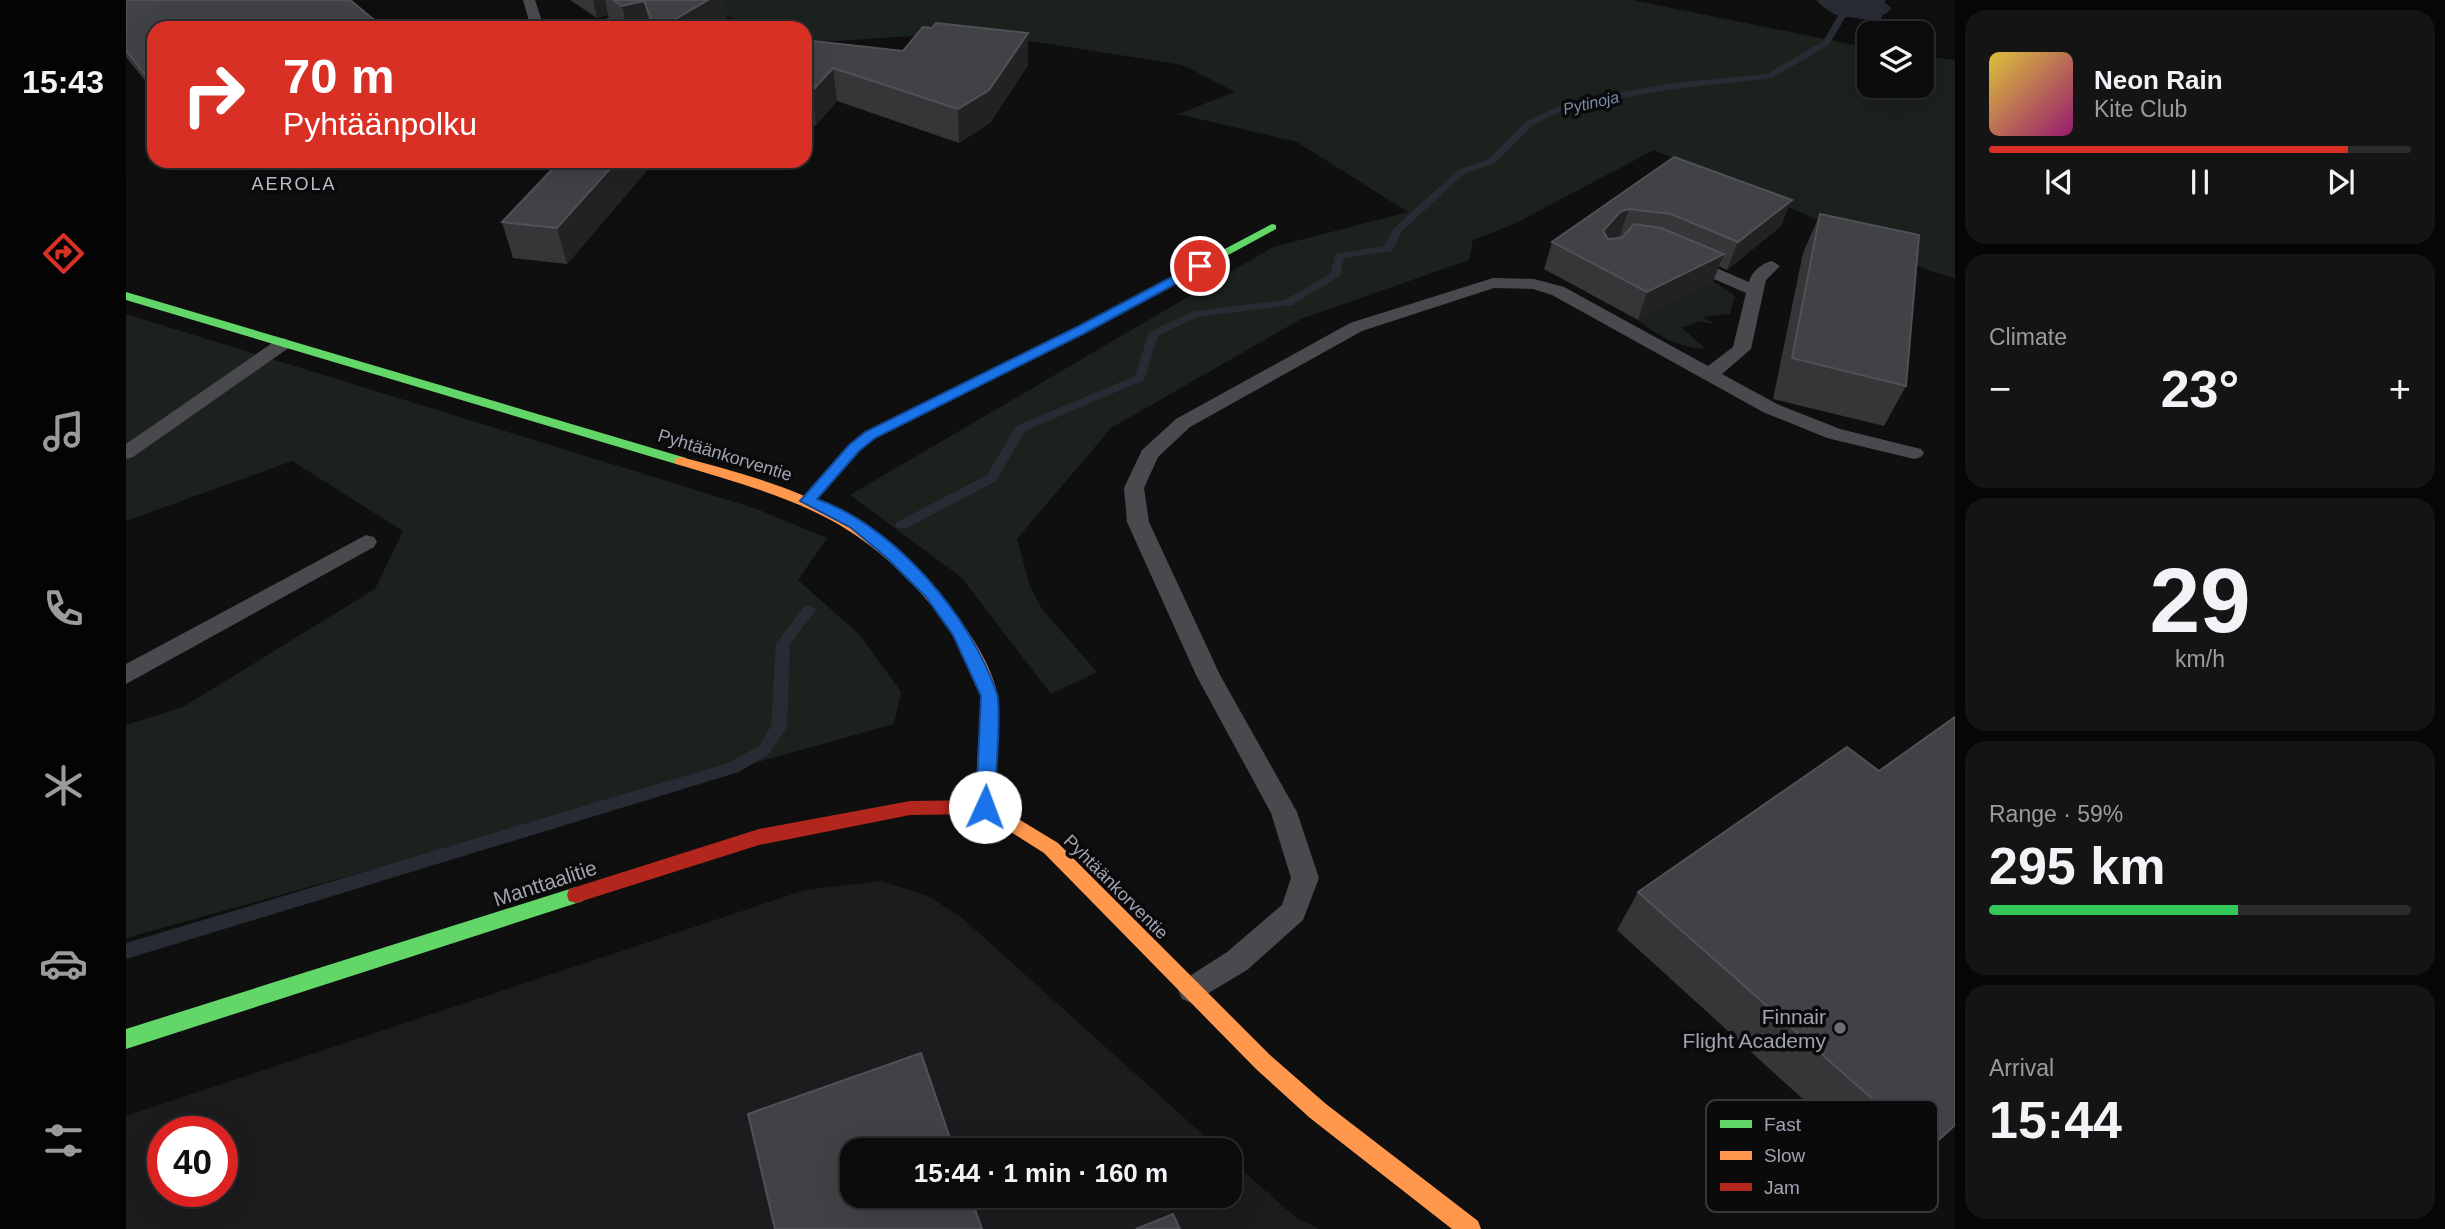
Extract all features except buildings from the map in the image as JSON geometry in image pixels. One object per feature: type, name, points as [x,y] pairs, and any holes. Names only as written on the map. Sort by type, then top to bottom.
[{"type":"street","points":[[807,501],[854,448],[870,435],[1081,330],[1272,227]]},
{"type":"street","name":"Pyhtäänkorventie","points":[[126,296],[769,487],[828,508],[856,524],[892,553],[931,593],[960,633],[990,696],[985,807],[1051,848],[1263,1062],[1318,1111],[1470,1229]]},
{"type":"street","name":"Manttaalitie","points":[[126,1039],[760,837],[910,808],[985,807]]},
{"type":"lane","points":[[529,0],[536,21]]},
{"type":"lane","points":[[613,21],[632,16]]},
{"type":"lane","points":[[1668,253],[1755,291]]},
{"type":"lane","points":[[1709,375],[1742,349],[1758,278],[1772,267]]},
{"type":"lane","points":[[1192,990],[1237,961],[1293,912],[1306,878],[1284,813],[1208,674],[1138,522],[1135,488],[1149,454],[1183,423],[1356,327],[1493,283],[1534,284],[1558,291],[1770,408],[1834,434],[1914,453]]},
{"type":"lane","points":[[126,453],[284,343]]},
{"type":"lane","points":[[126,675],[366,542]]},
{"type":"shaded area","points":[[678,0],[1632,0],[1857,46],[1857,98],[1934,98],[1934,57],[1955,60],[1955,278],[1930,271],[1654,150],[1516,223],[1473,240],[1469,260],[1301,319],[1111,428],[1017,539],[1030,586],[1042,609],[1097,672],[1051,694],[961,577],[850,495],[1273,247],[1408,212],[1297,142],[1178,114],[1235,92],[1183,65],[974,32],[812,43],[812,21],[741,21],[678,8]]},
{"type":"shaded area","points":[[1816,0],[1886,0],[1884,2],[1891,8],[1882,15],[1881,21],[1868,21],[1842,16]]},
{"type":"shaded area","points":[[1710,279],[1735,296],[1730,314],[1702,317],[1715,324],[1696,321],[1681,327],[1706,349],[1688,347],[1670,340],[1638,320]]},
{"type":"shaded area","points":[[126,314],[754,508],[827,538],[798,580],[860,635],[901,692],[894,724],[126,938],[126,725],[183,707],[375,589],[403,531],[292,461],[126,521]]},
{"type":"shaded area","points":[[881,881],[928,896],[961,917],[1207,1138],[840,1138],[840,1208],[1242,1208],[1242,1170],[1295,1217],[1319,1229],[126,1229],[126,1116],[805,890]]},
{"type":"waterway","name":"Pytinoja","points":[[902,525],[992,478],[1020,429],[1140,378],[1153,334],[1194,314],[1288,303],[1336,274],[1339,256],[1388,249],[1398,230],[1461,172],[1492,161],[1530,123],[1567,105],[1674,86],[1769,76],[1826,43],[1842,16],[1828,0]]},
{"type":"waterway","points":[[126,951],[733,768],[764,750],[779,727],[783,643],[809,610]]},
{"type":"traffic: fast","points":[[807,501],[854,448],[870,435],[1081,330],[1272,227]]},
{"type":"traffic: fast","points":[[126,296],[681,461]]},
{"type":"traffic: fast","points":[[126,1039],[576,895]]},
{"type":"traffic: slow","points":[[681,461],[760,484],[827,510],[858,527],[916,576],[958,629],[977,661],[986,683],[990,707],[985,807]]},
{"type":"traffic: slow","points":[[985,807],[1051,848],[1263,1062],[1318,1111],[1470,1229]]},
{"type":"traffic: jam","points":[[576,895],[759,837],[910,808],[985,807]]},
{"type":"place","name":"Finnair Flight Academy","points":[[1840,1028]]},
{"type":"district","name":"AEROLA","points":[[294,184]]},
{"type":"route","points":[[985,807],[990,696],[960,633],[931,593],[892,553],[856,524],[828,508],[807,501],[854,448],[870,435],[1081,330],[1200,266]]}]
